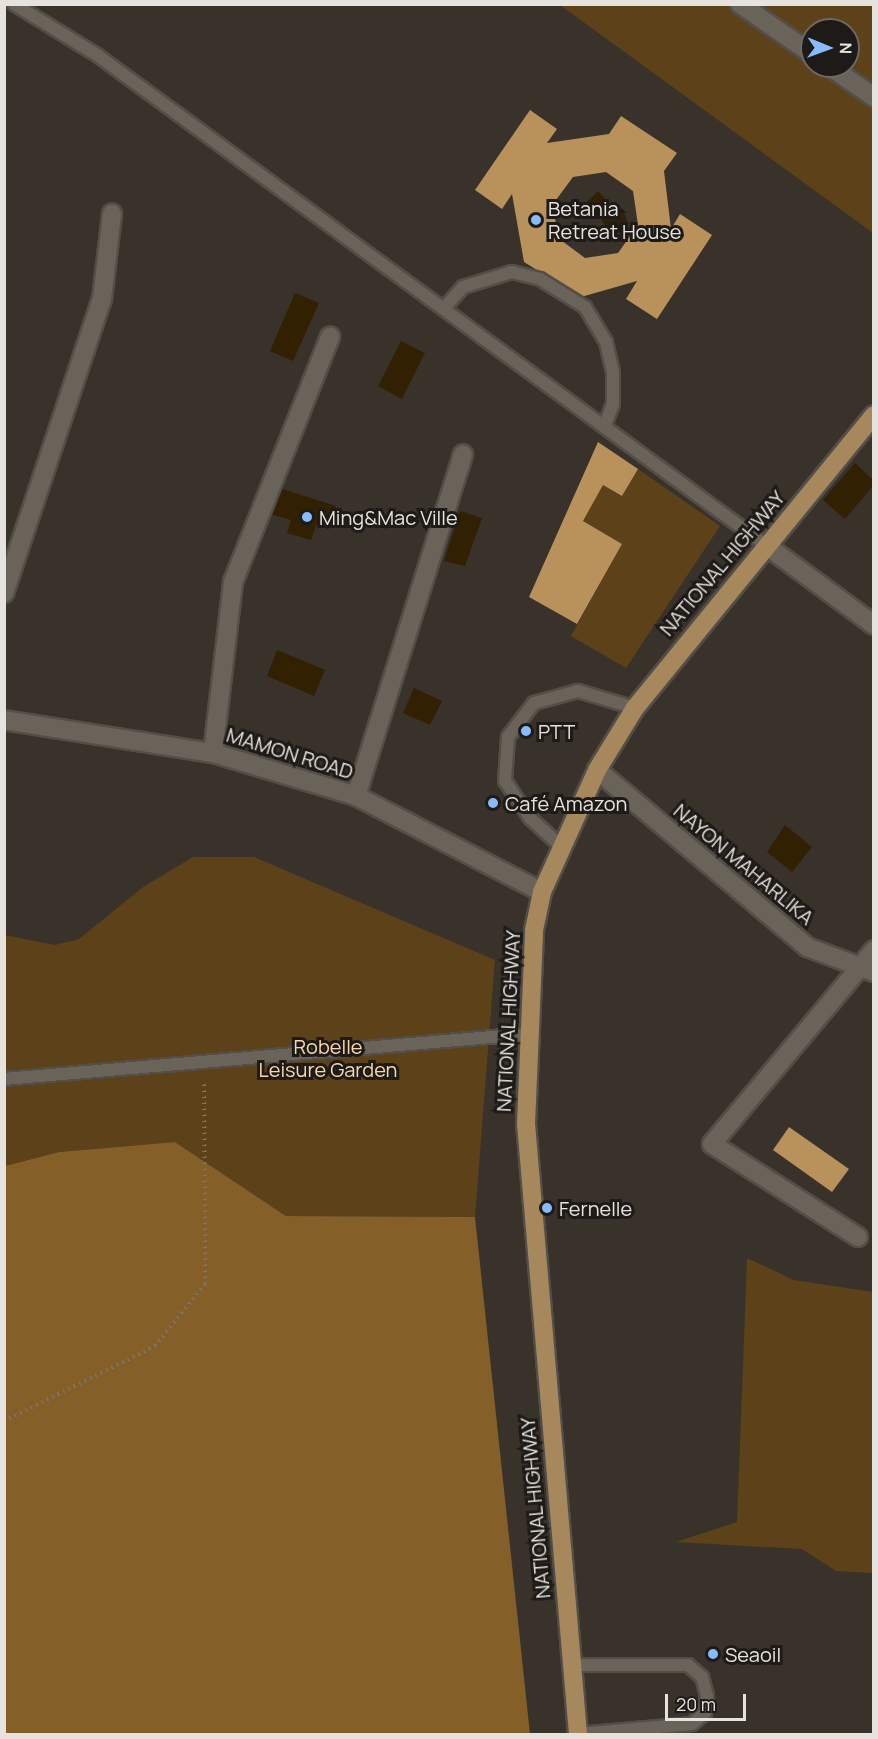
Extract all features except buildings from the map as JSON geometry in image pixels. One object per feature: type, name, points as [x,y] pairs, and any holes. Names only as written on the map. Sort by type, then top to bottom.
[{"type":"main road","name":"NATIONAL HIGHWAY","points":[[578,1734],[534,1256],[526,1124],[527,1034],[542,892],[597,770],[635,708],[873,415]]},
{"type":"street","points":[[740,4],[800,46]]},
{"type":"street","points":[[846,78],[873,97]]},
{"type":"street","points":[[4,593],[102,299],[112,214]]},
{"type":"street","points":[[213,753],[234,582],[330,337]]},
{"type":"street","points":[[356,796],[463,454]]},
{"type":"street","points":[[767,546],[873,625]]},
{"type":"street","name":"MAMON ROAD","points":[[4,720],[213,753],[356,796],[542,892]]},
{"type":"street","name":"NAYON MAHARLIKA","points":[[597,770],[807,947],[870,962]]},
{"type":"street","points":[[858,1237],[712,1143],[870,962]]},
{"type":"lane","points":[[14,4],[98,55],[445,306],[767,546]]},
{"type":"lane","points":[[445,306],[463,287],[512,273],[540,279],[585,307],[606,342],[613,373],[613,404],[605,425]]},
{"type":"lane","points":[[563,848],[530,818],[506,781],[508,737],[534,703],[578,691],[635,708]]},
{"type":"lane","points":[[4,1079],[527,1034]]},
{"type":"lane","points":[[572,1665],[688,1665],[702,1677],[707,1696],[705,1713],[692,1724],[578,1734]]},
{"type":"path","points":[[4,1421],[155,1346],[205,1284],[204,1060]]},
{"type":"green space","points":[[560,5],[873,5],[873,233]]},
{"type":"green space","points":[[638,469],[720,526],[626,668],[571,636],[622,544],[583,521],[603,485],[622,496]]},
{"type":"green space","name":"Robelle Leisure Garden","points":[[193,857],[254,857],[495,960],[475,1217],[286,1216],[175,1142],[59,1152],[5,1166],[4,935],[55,945],[79,939],[143,887]]},
{"type":"green space","points":[[747,1258],[794,1280],[873,1292],[873,1573],[836,1571],[802,1549],[676,1542],[737,1522]]},
{"type":"shaded area","points":[[598,191],[612,206],[623,209],[628,224],[620,233],[607,230],[601,218],[589,216],[583,206]]},
{"type":"shaded area","points":[[295,293],[319,303],[293,361],[270,351]]},
{"type":"shaded area","points":[[401,341],[425,353],[402,399],[378,386]]},
{"type":"shaded area","points":[[855,463],[873,480],[873,486],[845,519],[823,500]]},
{"type":"shaded area","name":"Ming&Mac Ville","points":[[279,488],[336,506],[329,529],[316,525],[311,540],[287,533],[291,520],[270,514]]},
{"type":"shaded area","points":[[460,511],[482,518],[465,566],[444,561]]},
{"type":"shaded area","points":[[277,650],[325,670],[314,696],[267,676]]},
{"type":"shaded area","points":[[414,688],[442,701],[430,725],[403,713]]},
{"type":"shaded area","points":[[785,825],[812,847],[792,872],[767,852]]},
{"type":"shaded area","points":[[175,1142],[286,1216],[475,1217],[530,1734],[5,1734],[5,1166],[59,1152]]},
{"type":"place","name":"Betania Retreat House","points":[[536,220]]},
{"type":"place","name":"Ming&Mac Ville","points":[[307,517]]},
{"type":"place","name":"PTT","points":[[526,731]]},
{"type":"place","name":"Café Amazon","points":[[493,803]]},
{"type":"place","name":"Fernelle","points":[[547,1208]]},
{"type":"place","name":"Seaoil","points":[[713,1654]]}]
